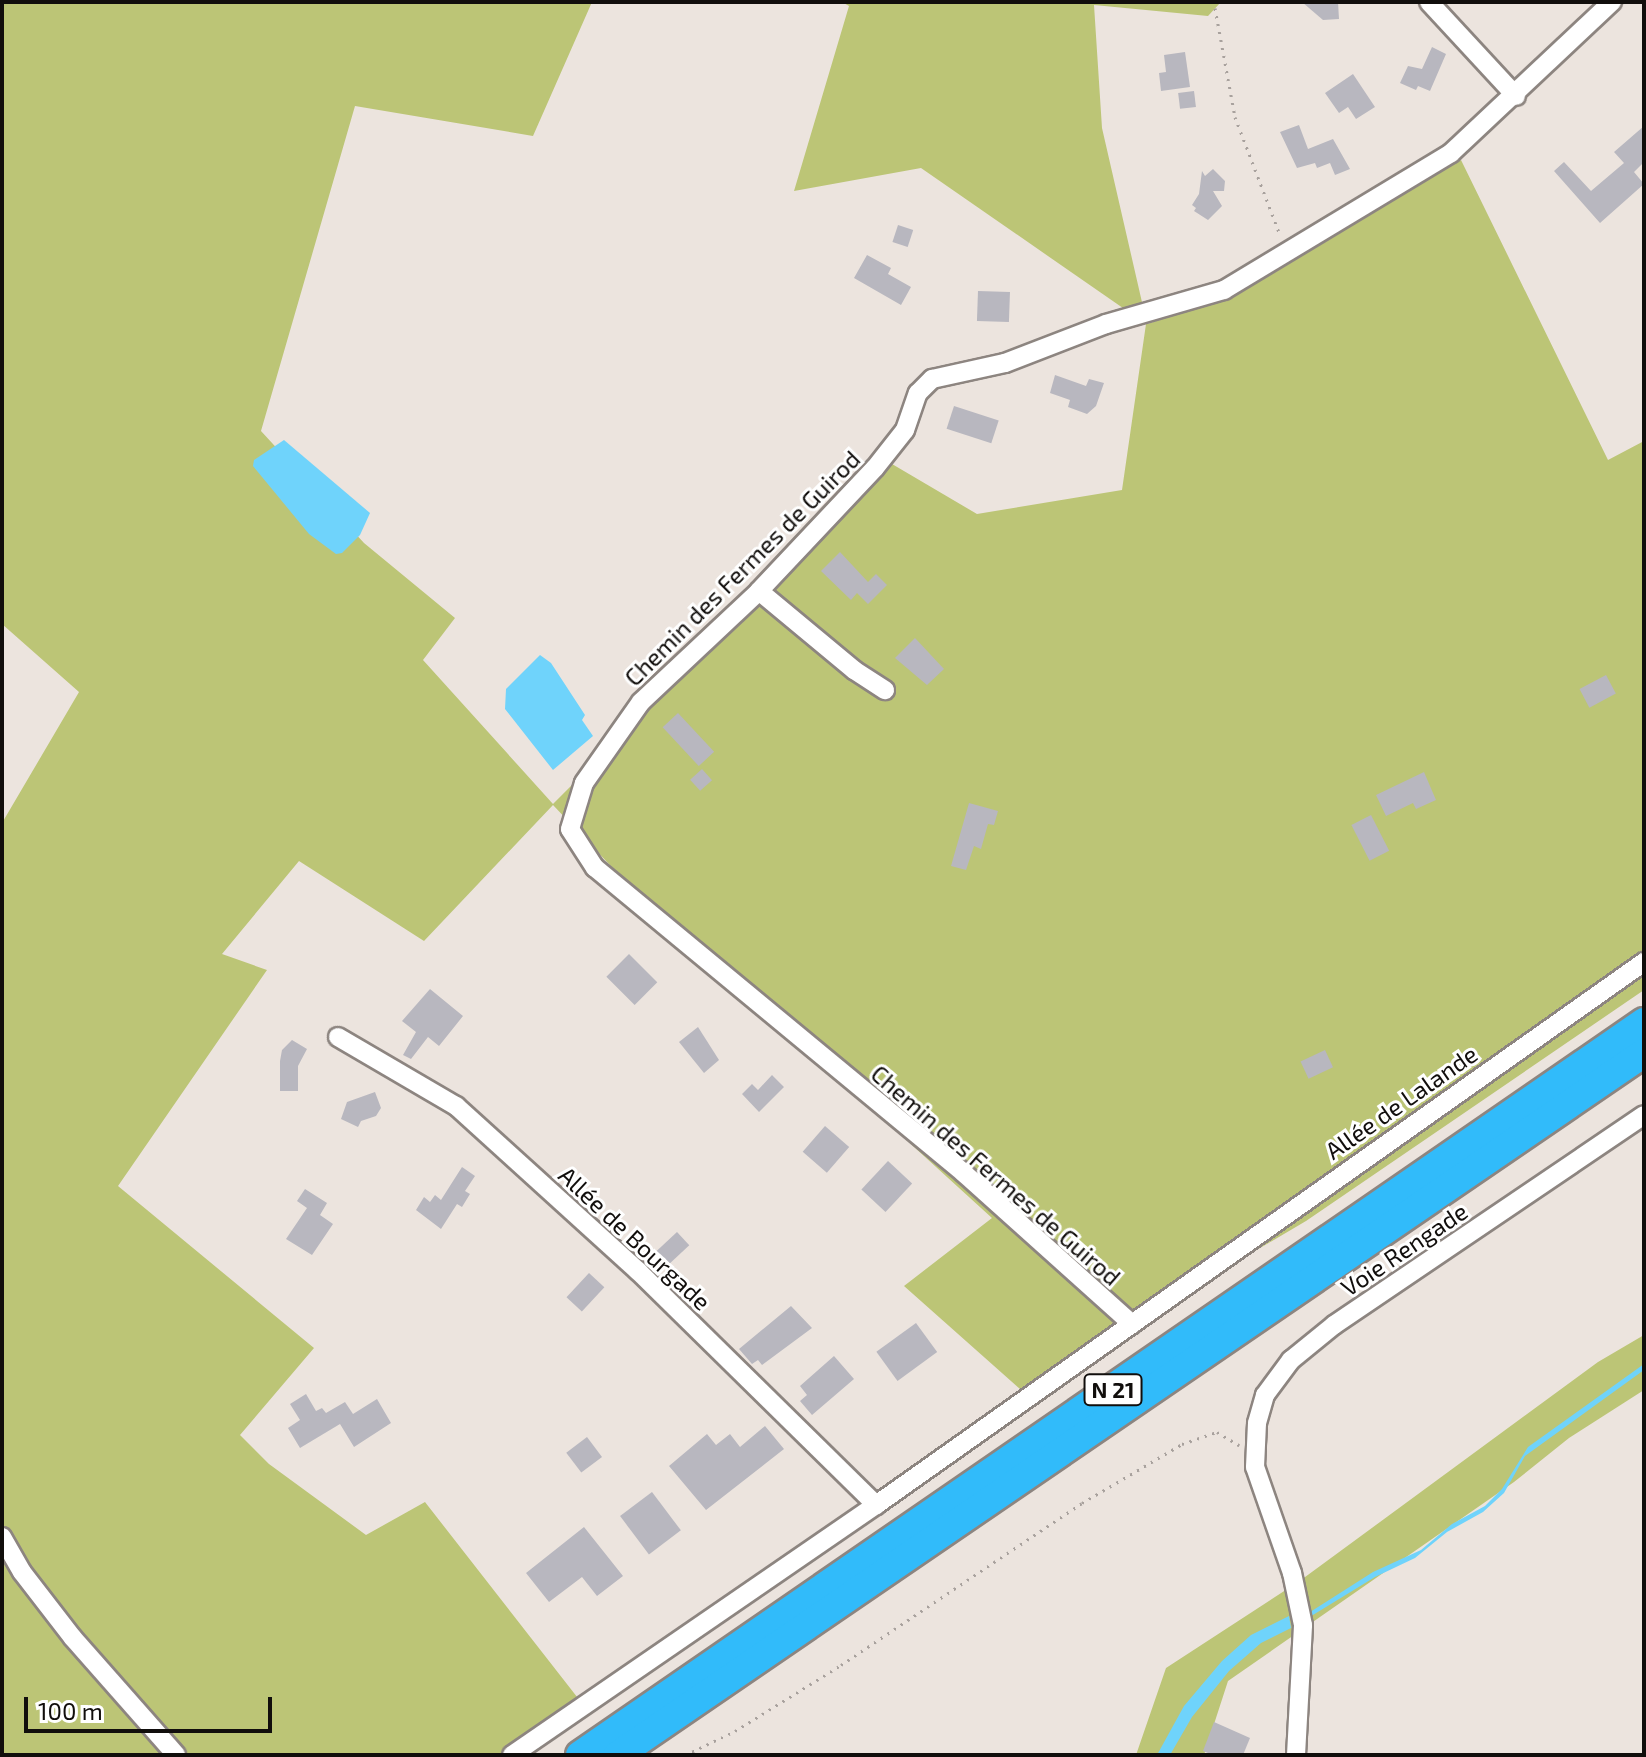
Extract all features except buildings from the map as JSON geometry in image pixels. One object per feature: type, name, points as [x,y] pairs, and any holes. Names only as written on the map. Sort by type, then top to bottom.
[{"type":"highway","name":"N 21","points":[[580,1755],[1644,1022]]},
{"type":"highway","name":"N 21","points":[[618,1755],[1644,1053]]},
{"type":"street","points":[[1429,2],[1516,96]]},
{"type":"street","name":"Chemin des Fermes de Guirod","points":[[1132,1324],[964,1173],[595,868],[570,829],[584,783],[641,702],[759,591],[875,468],[905,430],[918,393],[932,379],[1005,363],[1106,324],[1224,290],[1451,153],[1516,96],[1612,2]]},
{"type":"street","points":[[759,591],[854,670],[885,690]]},
{"type":"street","name":"Allée de Lalande","points":[[512,1755],[876,1505],[1644,962]]},
{"type":"street","name":"Allée de Bourgade","points":[[338,1037],[456,1106],[638,1271],[876,1505]]},
{"type":"street","name":"Voie Rengade","points":[[1255,1467],[1257,1423],[1265,1395],[1291,1360],[1334,1325],[1644,1115]]},
{"type":"street","points":[[1255,1467],[1299,1601],[1302,1668],[1296,1755]]},
{"type":"street","points":[[2,1537],[22,1572],[73,1638],[176,1755]]},
{"type":"path","points":[[1215,8],[1235,117],[1287,254]]},
{"type":"path","points":[[685,1755],[735,1731],[841,1665],[1082,1503],[1182,1444],[1217,1432],[1238,1443],[1255,1467]]},
{"type":"green space","points":[[2,2],[592,2],[533,136],[355,106],[261,431],[364,543],[455,618],[423,660],[553,804],[892,464],[977,514],[1122,490],[1146,324],[921,168],[794,191],[849,6],[842,2],[1221,2],[1208,16],[1094,5],[1102,128],[1147,324],[1222,300],[1461,160],[1608,460],[1644,441],[1644,990],[1306,1221],[1020,1389],[904,1286],[992,1218],[643,900],[553,805],[424,941],[299,861],[222,954],[267,970],[118,1186],[314,1348],[240,1435],[269,1464],[366,1535],[425,1502],[588,1711],[509,1755],[2,1755],[2,823],[79,692],[2,624]]},
{"type":"green space","points":[[1644,1335],[1644,1390],[1569,1438],[1514,1482],[1228,1681],[1204,1755],[1136,1755],[1166,1668],[1301,1580],[1598,1362]]},
{"type":"water","points":[[284,440],[370,513],[360,535],[342,553],[336,554],[309,534],[253,466],[254,460]]},
{"type":"water","points":[[540,655],[551,663],[585,715],[582,720],[593,736],[553,770],[505,709],[506,689]]},
{"type":"water","points":[[1644,1364],[1644,1370],[1525,1456],[1504,1493],[1483,1512],[1447,1532],[1415,1558],[1375,1577],[1308,1618],[1307,1614],[1373,1572],[1421,1550],[1452,1524],[1485,1506],[1502,1489],[1528,1447]]},
{"type":"water","points":[[1289,1616],[1291,1628],[1261,1643],[1229,1671],[1192,1717],[1170,1755],[1157,1755],[1184,1706],[1222,1661],[1251,1635]]}]
